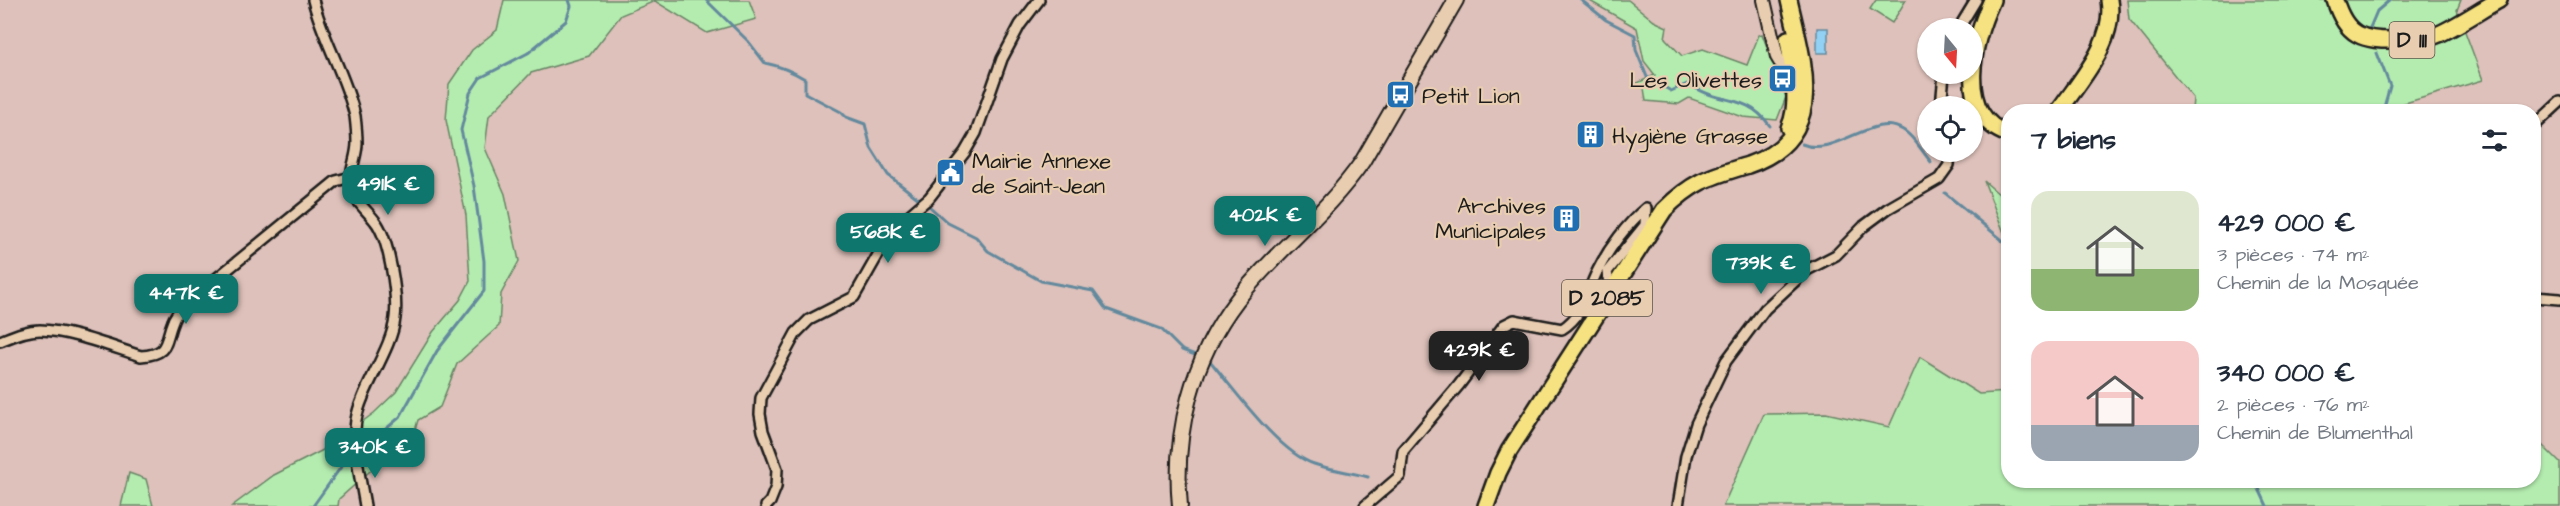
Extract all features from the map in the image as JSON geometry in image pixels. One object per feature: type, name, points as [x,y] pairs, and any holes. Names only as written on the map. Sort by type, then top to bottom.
[{"type":"main road","points":[[1180,506],[1178,464],[1186,408],[1202,361],[1223,322],[1236,301],[1345,187],[1362,162],[1456,0]]},
{"type":"main road","name":"D 2085","points":[[1486,506],[1498,472],[1509,451],[1664,210],[1679,195],[1707,177],[1762,159],[1794,134],[1800,122],[1806,96],[1780,0]]},
{"type":"main road","name":"D 2085","points":[[1782,144],[1792,114],[1799,49],[1789,0]]},
{"type":"main road","points":[[1992,0],[1977,42],[1974,89],[1984,117],[2001,131]]},
{"type":"main road","points":[[2064,104],[2098,52],[2106,35],[2109,0]]},
{"type":"main road","name":"D 111","points":[[2335,0],[2347,26],[2362,38],[2422,40],[2438,34],[2499,0]]},
{"type":"street","points":[[313,0],[319,26],[338,68],[355,116],[357,144],[351,177],[352,188],[357,201],[376,222],[387,242],[395,318],[356,419],[356,441],[365,506]]},
{"type":"street","points":[[766,506],[776,488],[777,469],[763,431],[760,414],[761,398],[796,333],[808,320],[854,297],[887,239],[900,223],[929,198],[965,152],[976,133],[1002,59],[1020,25],[1039,0]]},
{"type":"street","points":[[1764,0],[1780,62],[1798,67]]},
{"type":"street","points":[[1965,18],[1976,0]]},
{"type":"street","points":[[2541,120],[2560,102]]},
{"type":"street","points":[[1678,506],[1686,456],[1696,424],[1726,361],[1765,309],[1807,270],[1836,255],[1864,226],[1887,208],[1940,179],[1949,162]]},
{"type":"street","points":[[0,341],[22,332],[56,331],[141,356],[154,355],[166,346],[174,319],[184,305],[336,181],[351,177]]},
{"type":"street","points":[[1365,506],[1400,476],[1403,464],[1402,451],[1459,385],[1504,325],[1514,320],[1562,329],[1572,322],[1583,308],[1598,270],[1631,221],[1646,208],[1644,225],[1607,272],[1609,283],[1614,288]]},
{"type":"street","points":[[2541,298],[2560,299]]},
{"type":"green space","points":[[504,0],[749,0],[756,19],[707,33],[655,1],[621,15],[589,56],[531,73],[489,116],[485,148],[505,194],[519,261],[501,294],[499,326],[457,364],[440,407],[418,420],[412,441],[379,463],[339,499],[338,506],[232,506],[274,475],[325,449],[374,413],[396,392],[433,332],[460,300],[470,281],[466,215],[446,120],[449,84],[472,50],[497,30]]},
{"type":"green space","points":[[1588,0],[1628,0],[1654,21],[1667,27],[1665,38],[1682,56],[1703,49],[1747,65],[1759,35],[1762,34],[1786,97],[1777,120],[1743,117],[1689,98],[1679,104],[1646,101],[1644,88],[1633,85],[1655,75],[1644,61],[1637,28]]},
{"type":"green space","points":[[1876,0],[1906,0],[1892,23],[1870,9]]},
{"type":"green space","points":[[2127,0],[2461,0],[2457,10],[2483,80],[2402,104],[2193,104],[2193,98],[2129,19]]},
{"type":"green space","points":[[1984,181],[2001,196],[2001,225]]},
{"type":"green space","points":[[1920,357],[1979,394],[2001,392],[2001,488],[2541,488],[2541,444],[2560,463],[2560,506],[1723,506],[1764,414],[1826,413],[1889,427]]},
{"type":"green space","points":[[129,473],[146,479],[153,506],[121,506]]},
{"type":"water","points":[[1817,28],[1828,28],[1828,53],[1817,53]]},
{"type":"waterway","points":[[313,506],[351,453],[373,440],[400,417],[437,351],[484,291],[484,261],[474,186],[461,130],[470,93],[480,78],[528,53],[566,21],[571,6],[569,0]]},
{"type":"waterway","points":[[706,0],[748,41],[765,63],[786,69],[805,79],[805,93],[846,117],[865,124],[871,148],[888,175],[919,199]]},
{"type":"waterway","points":[[1581,0],[1606,20],[1635,35],[1636,50],[1647,77],[1671,91],[1687,84],[1710,95],[1741,103],[1753,109],[1770,126]]},
{"type":"waterway","points":[[2369,30],[2377,11],[2390,0]]},
{"type":"waterway","points":[[2377,53],[2390,86],[2385,104]]},
{"type":"waterway","points":[[1802,144],[1815,147],[1828,145],[1880,126],[1892,126],[1903,130],[1917,144]]},
{"type":"waterway","points":[[1945,193],[2001,239]]},
{"type":"waterway","points":[[929,206],[948,223],[976,237],[988,251],[1041,281],[1093,291],[1106,309],[1161,329],[1182,350],[1198,356]]},
{"type":"waterway","points":[[1210,361],[1258,419],[1300,458],[1320,466],[1368,477]]},
{"type":"waterway","points":[[2259,488],[2267,506]]},
{"type":"place","name":"Les Olivettes","points":[[1783,79]]},
{"type":"place","name":"Petit Lion","points":[[1401,95]]},
{"type":"place","name":"Hygiène Grasse","points":[[1591,135]]},
{"type":"place","name":"Mairie Annexe de Saint-Jean","points":[[951,173]]},
{"type":"place","name":"Archives Municipales","points":[[1567,218]]}]
